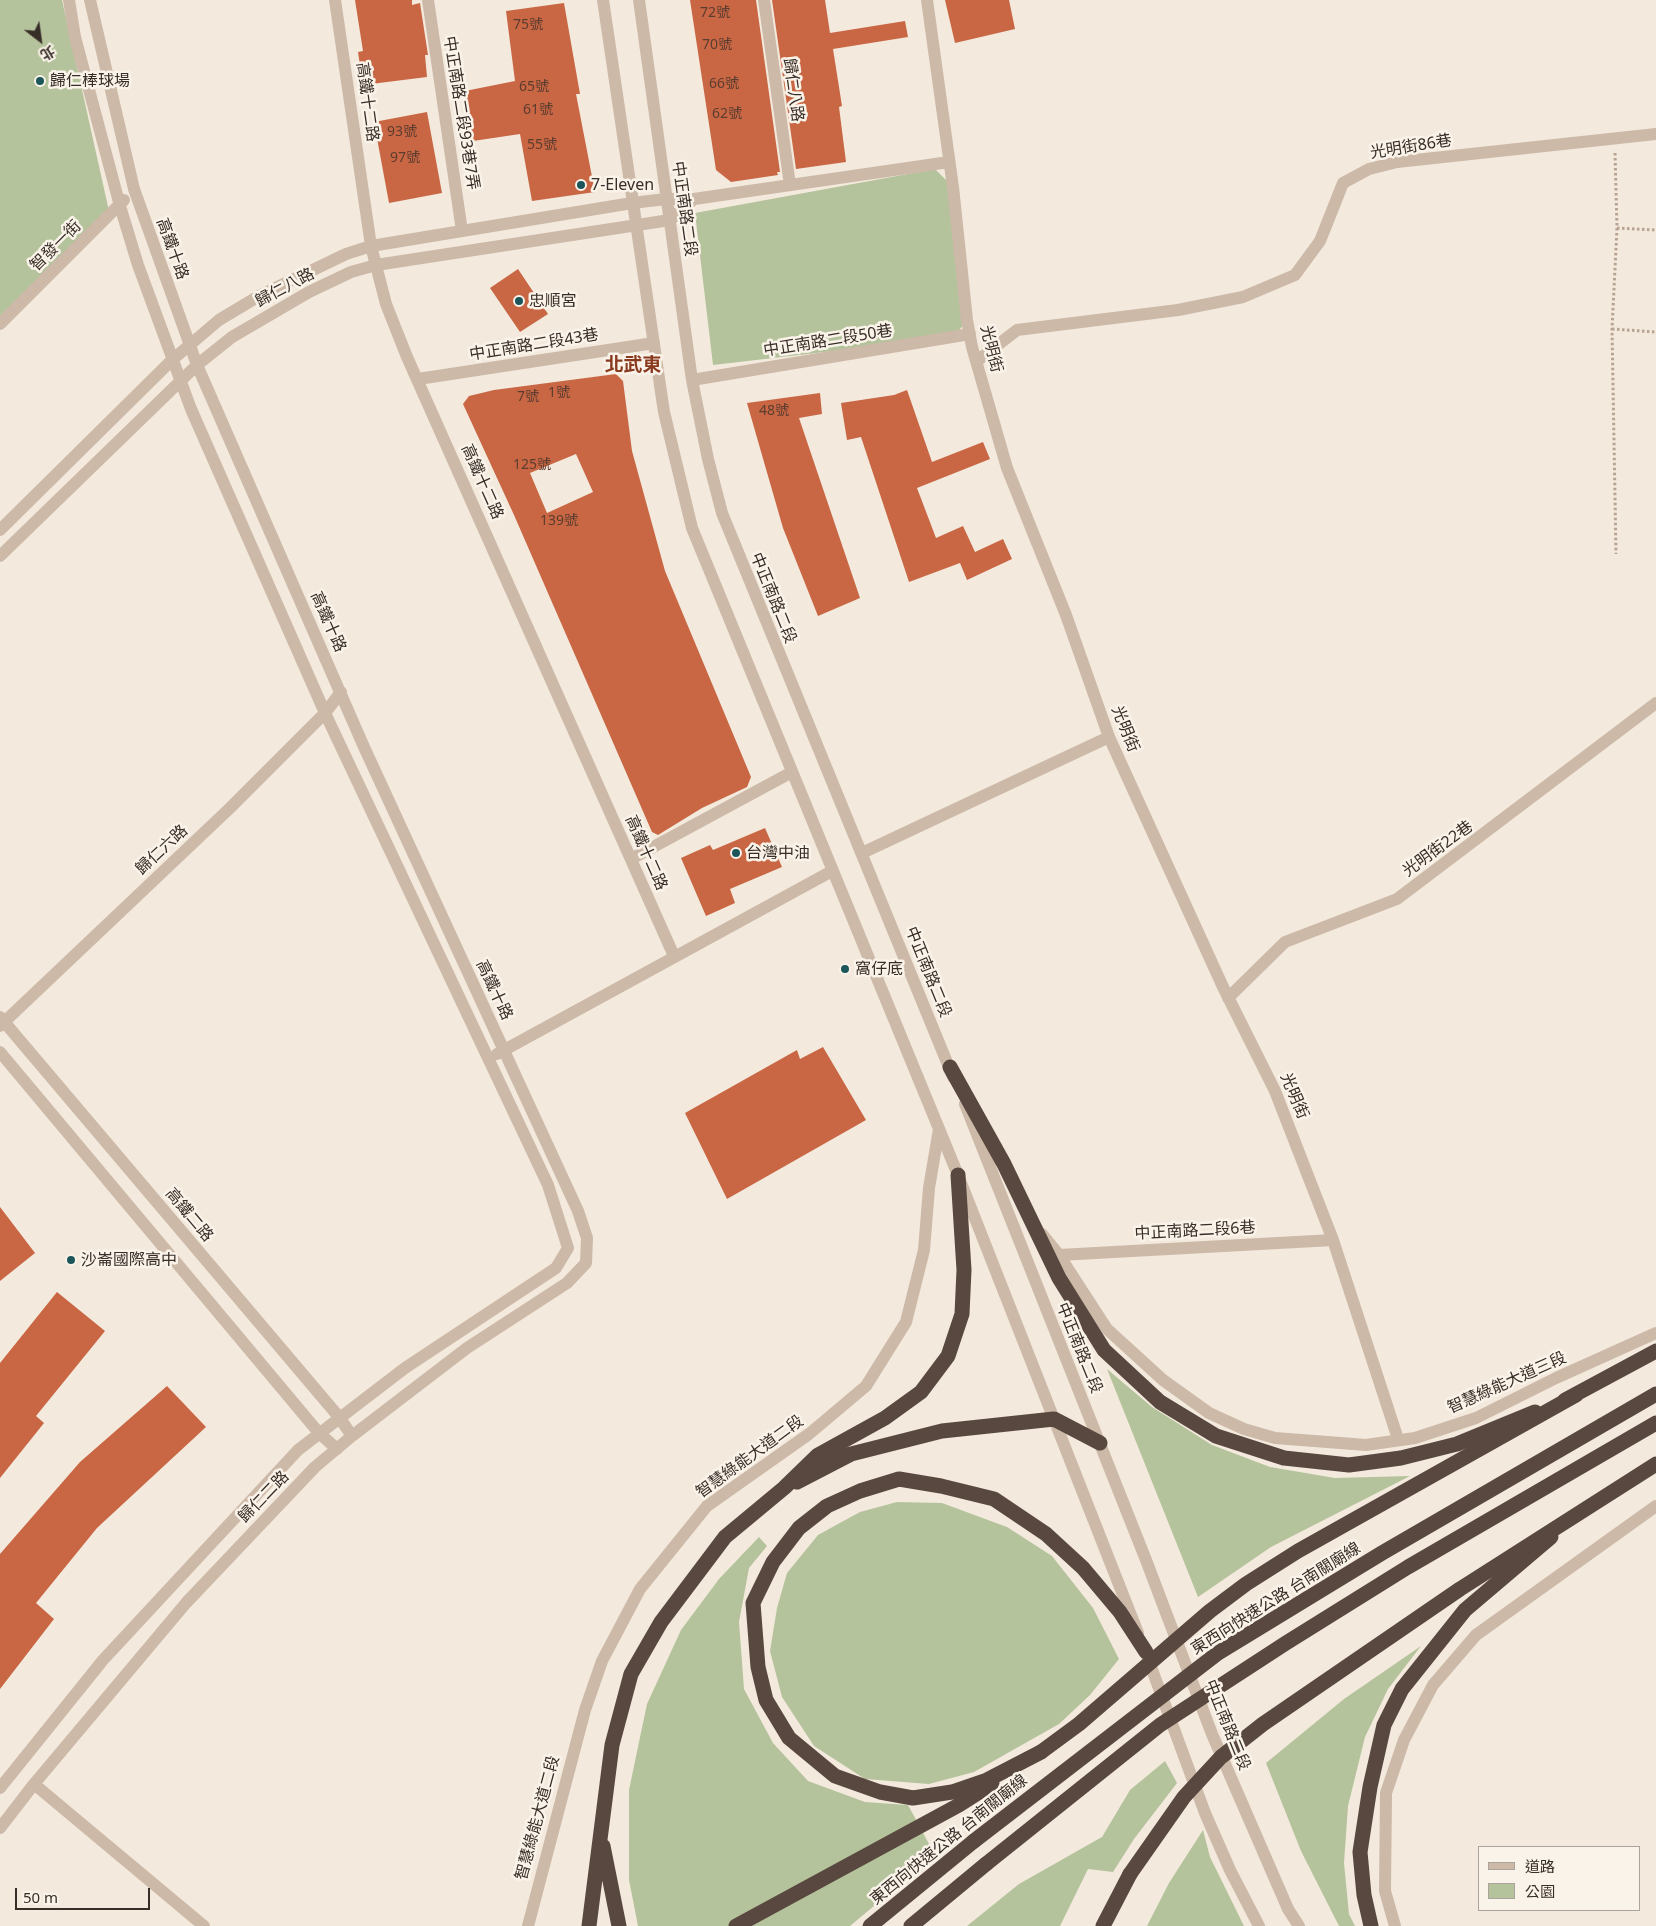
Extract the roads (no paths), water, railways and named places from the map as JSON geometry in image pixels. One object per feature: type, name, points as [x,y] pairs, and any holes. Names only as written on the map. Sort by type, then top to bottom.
[{"type":"highway","points":[[950,1067],[1004,1164],[1059,1278],[1104,1350],[1160,1402],[1216,1436],[1284,1458],[1349,1465],[1401,1458],[1458,1444],[1576,1395]]},
{"type":"highway","points":[[589,1926],[612,1745],[631,1674],[661,1622],[725,1537],[784,1488],[818,1455],[885,1418],[921,1392],[948,1356],[962,1314],[964,1270],[958,1175]]},
{"type":"highway","points":[[736,1926],[959,1805],[1041,1752],[1114,1695],[1210,1611],[1246,1584],[1315,1541],[1656,1350]]},
{"type":"highway","name":"東西向快速公路 台南關廟線","points":[[870,1926],[974,1841],[1218,1653],[1382,1553],[1656,1394]]},
{"type":"highway","points":[[784,1488],[851,1454],[942,1431],[1054,1419],[1100,1443]]},
{"type":"highway","points":[[911,1926],[986,1864],[1175,1715],[1400,1572],[1656,1423]]},
{"type":"highway","points":[[1103,1926],[1130,1874],[1184,1796],[1221,1757],[1263,1724],[1374,1647],[1580,1511],[1656,1464]]},
{"type":"highway","points":[[1041,1752],[987,1780],[952,1792],[913,1798],[880,1792],[835,1776],[788,1738],[766,1700],[758,1667],[753,1603],[773,1562],[799,1528],[827,1506],[860,1491],[899,1480],[941,1486],[994,1499],[1046,1534],[1083,1568],[1120,1612],[1146,1652]]},
{"type":"highway","points":[[1371,1926],[1364,1895],[1360,1852],[1370,1787],[1384,1725],[1402,1689],[1465,1610],[1580,1511]]},
{"type":"highway","points":[[600,1828],[612,1899],[619,1926]]},
{"type":"street","points":[[69,0],[75,37],[120,206],[138,265],[172,360],[325,713],[487,1059],[832,870]]},
{"type":"street","name":"高鐵十路","points":[[90,0],[134,189],[197,365],[341,692],[578,1211],[586,1238]]},
{"type":"street","name":"高鐵十二路","points":[[335,0],[371,246],[386,304],[407,357],[674,956]]},
{"type":"street","name":"中正南路二段93巷7弄","points":[[428,0],[462,231]]},
{"type":"street","points":[[603,0],[664,412],[692,528],[958,1175],[1146,1652],[1205,1813],[1230,1870],[1259,1926]]},
{"type":"street","name":"中正南路二段","points":[[639,0],[692,380],[708,459],[722,514],[950,1067],[1100,1443],[1212,1734],[1288,1909],[1299,1926]]},
{"type":"street","name":"歸仁八路","points":[[764,0],[790,185]]},
{"type":"street","name":"光明街","points":[[927,0],[970,334],[1007,468],[1066,615],[1109,737],[1228,998],[1276,1091],[1333,1240],[1398,1439]]},
{"type":"street","name":"光明街86巷","points":[[977,361],[1017,330],[1178,310],[1243,296],[1295,275],[1320,241],[1343,183],[1369,169],[1397,162],[1615,140],[1656,134]]},
{"type":"street","points":[[670,220],[694,199],[949,162]]},
{"type":"street","name":"智發一街","points":[[0,324],[120,206],[134,189]]},
{"type":"street","name":"歸仁八路","points":[[0,530],[189,344],[219,320],[259,296],[322,264],[371,246],[666,198],[694,199]]},
{"type":"street","name":"歸仁八路","points":[[0,556],[197,365],[232,337],[269,314],[351,272],[376,265],[670,220]]},
{"type":"street","name":"中正南路二段50巷","points":[[692,380],[970,334]]},
{"type":"street","name":"中正南路二段43巷","points":[[418,379],[654,343]]},
{"type":"street","name":"歸仁六路","points":[[2,1021],[230,808],[325,713],[341,692]]},
{"type":"street","name":"光明街22巷","points":[[1228,998],[1285,942],[1398,899],[1656,703]]},
{"type":"street","points":[[862,853],[1109,737]]},
{"type":"street","points":[[631,859],[792,772]]},
{"type":"street","name":"高鐵二路","points":[[2,1021],[339,1417],[352,1436]]},
{"type":"street","points":[[0,1052],[319,1433],[336,1449]]},
{"type":"street","name":"歸仁二路","points":[[0,1788],[29,1750],[116,1646],[298,1450],[405,1368],[556,1268],[568,1248],[561,1223],[548,1185],[487,1059]]},
{"type":"street","name":"智慧綠能大道二段","points":[[528,1926],[534,1896],[585,1710],[602,1661],[640,1589],[707,1506],[809,1434],[866,1386],[906,1322],[924,1250],[929,1188],[939,1129]]},
{"type":"street","name":"智慧綠能大道三段","points":[[1036,1227],[1059,1255],[1106,1329],[1163,1380],[1209,1413],[1244,1429],[1275,1438],[1366,1445],[1415,1438],[1476,1418],[1556,1378],[1656,1334]]},
{"type":"street","name":"歸仁二路","points":[[0,1828],[34,1784],[186,1603],[315,1468],[352,1436],[467,1348],[567,1283],[586,1263],[586,1238]]},
{"type":"street","name":"中正南路二段6巷","points":[[1059,1255],[1333,1240]]},
{"type":"street","points":[[1395,1926],[1385,1891],[1386,1793],[1404,1740],[1433,1685],[1476,1635],[1656,1506]]},
{"type":"street","points":[[34,1784],[204,1926]]},
{"type":"place","name":"歸仁棒球場","points":[[40,81]]},
{"type":"place","name":"7-Eleven","points":[[581,185]]},
{"type":"place","name":"忠順宮","points":[[519,301]]},
{"type":"place","name":"台灣中油","points":[[736,853]]},
{"type":"place","name":"窩仔底","points":[[845,969]]},
{"type":"place","name":"沙崙國際高中","points":[[71,1260]]},
{"type":"district","name":"北武東","points":[[633,366]]}]
